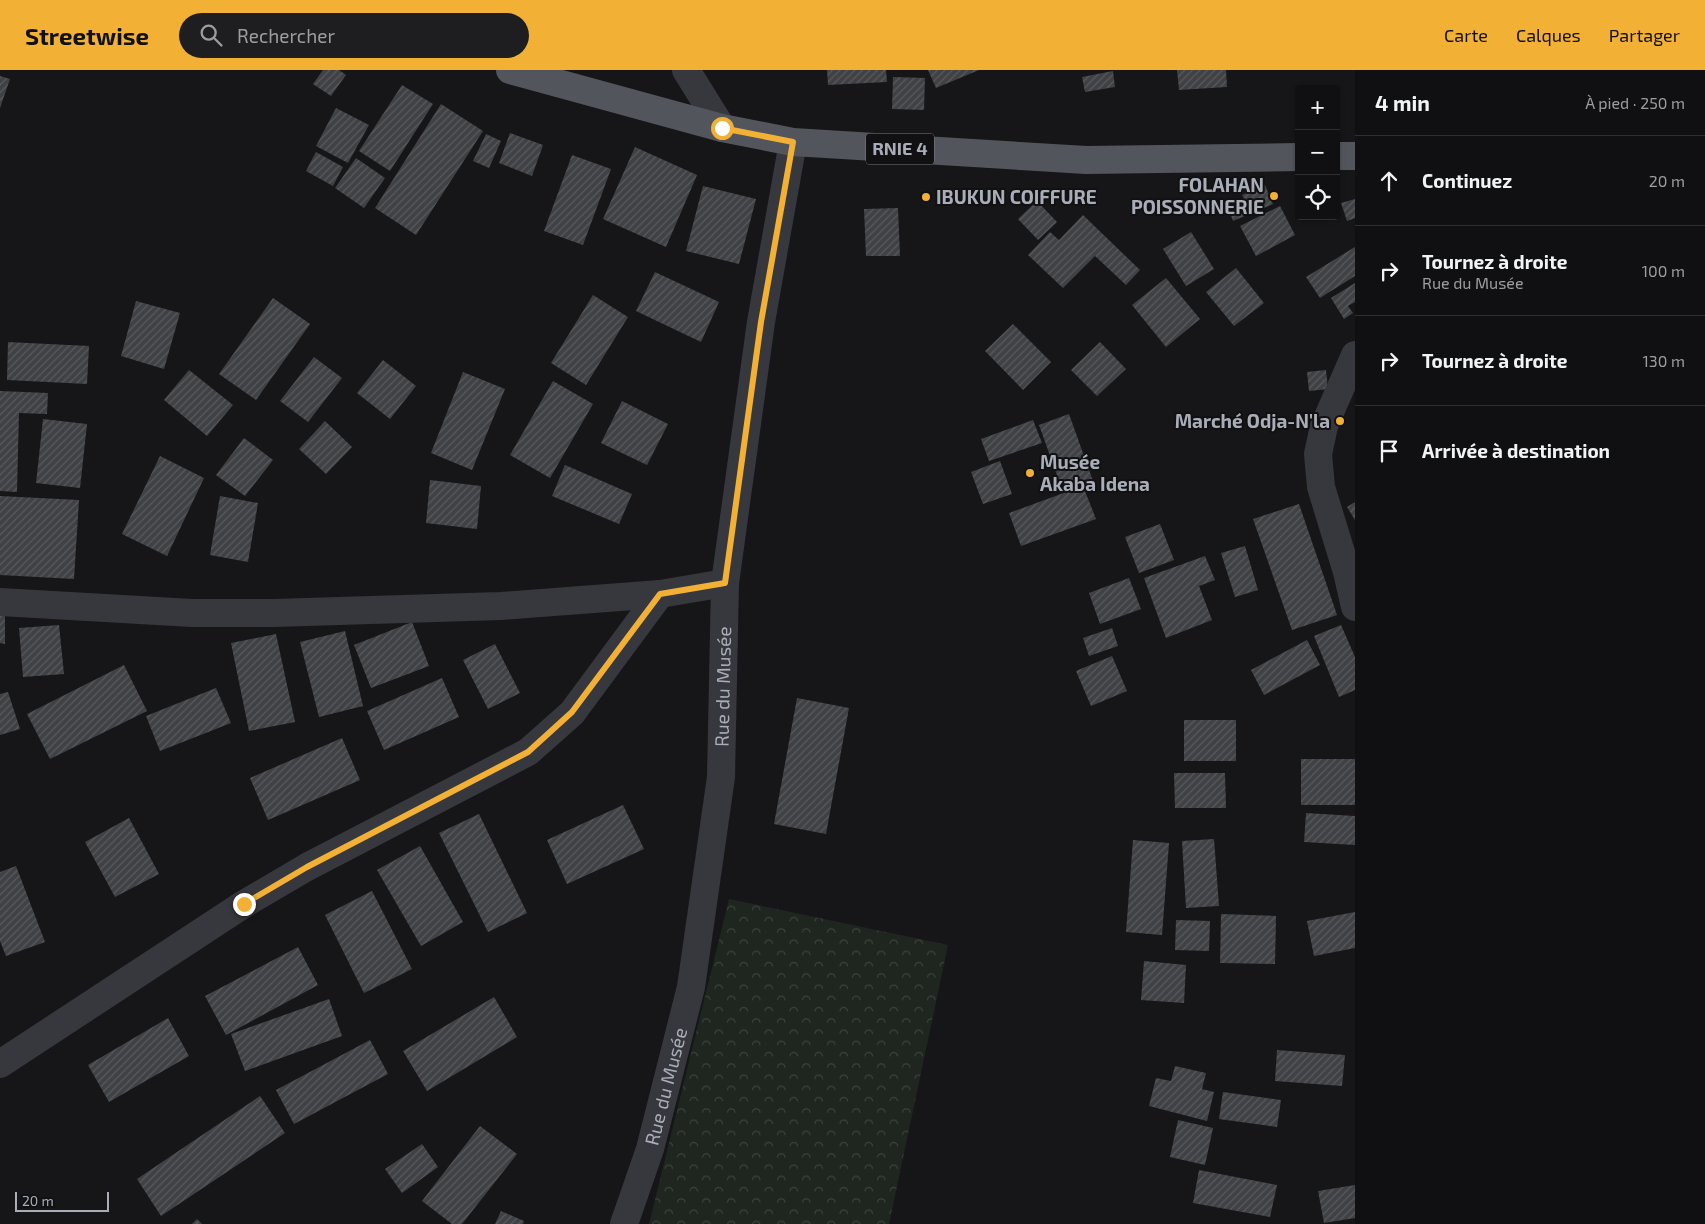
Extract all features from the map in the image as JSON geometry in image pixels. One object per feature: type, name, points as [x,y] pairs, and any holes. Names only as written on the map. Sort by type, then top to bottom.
[{"type":"main road","name":"RNIE 4","points":[[510,70],[722,128],[793,142],[1086,160],[1295,157]]},
{"type":"main road","points":[[1340,156],[1355,156]]},
{"type":"street","points":[[686,70],[722,128]]},
{"type":"street","name":"Rue du Musée","points":[[624,1224],[650,1149],[691,988],[721,777],[725,583],[761,322],[793,142]]},
{"type":"street","points":[[1355,355],[1324,426],[1318,454],[1321,487],[1347,572],[1355,607]]},
{"type":"street","points":[[0,602],[192,613],[274,613],[501,606],[660,594],[725,583]]},
{"type":"street","points":[[0,1064],[244,904],[307,867],[528,752],[572,712],[660,594]]},
{"type":"green space","points":[[729,899],[948,945],[889,1224],[649,1224]]},
{"type":"building","points":[[323,70],[339,70],[346,75],[331,96],[313,84]]},
{"type":"building","points":[[827,70],[886,70],[887,82],[828,85]]},
{"type":"building","points":[[928,70],[979,70],[936,88]]},
{"type":"building","points":[[1177,70],[1226,70],[1227,87],[1179,90]]},
{"type":"building","points":[[1113,71],[1115,87],[1085,92],[1082,77]]},
{"type":"building","points":[[0,76],[10,79],[0,108]]},
{"type":"building","points":[[893,77],[925,78],[924,110],[892,109]]},
{"type":"building","points":[[402,85],[433,104],[390,171],[359,151]]},
{"type":"building","points":[[441,104],[483,131],[416,235],[375,208]]},
{"type":"building","points":[[336,108],[369,125],[348,163],[316,146]]},
{"type":"building","points":[[510,133],[543,145],[532,176],[499,163]]},
{"type":"building","points":[[486,134],[501,141],[489,168],[473,161]]},
{"type":"building","points":[[635,147],[697,175],[666,247],[603,219]]},
{"type":"building","points":[[316,152],[343,167],[333,186],[306,171]]},
{"type":"building","points":[[572,155],[611,169],[583,245],[544,231]]},
{"type":"building","points":[[356,158],[385,178],[364,208],[335,188]]},
{"type":"building","points":[[1265,185],[1273,204],[1233,221],[1227,205],[1244,198],[1242,195]]},
{"type":"building","points":[[703,186],[756,199],[739,264],[686,251]]},
{"type":"building","points":[[1355,199],[1355,218],[1347,221],[1341,203]]},
{"type":"building","points":[[1037,201],[1057,222],[1038,240],[1018,219]]},
{"type":"building","points":[[1280,206],[1295,235],[1256,256],[1240,226]]},
{"type":"building","points":[[898,208],[900,256],[866,256],[864,209]]},
{"type":"building","points":[[1083,215],[1140,270],[1126,285],[1095,256],[1063,288],[1028,255],[1050,232],[1059,240]]},
{"type":"building","points":[[1191,232],[1214,269],[1186,286],[1163,249]]},
{"type":"building","points":[[1355,247],[1355,276],[1320,298],[1306,277]]},
{"type":"building","points":[[1236,268],[1264,303],[1234,326],[1206,292]]},
{"type":"building","points":[[655,272],[719,302],[701,342],[636,311]]},
{"type":"building","points":[[1166,278],[1200,319],[1166,347],[1132,305]]},
{"type":"building","points":[[1355,283],[1355,302],[1348,306],[1353,313],[1344,319],[1331,298]]},
{"type":"building","points":[[593,295],[628,317],[586,385],[551,363]]},
{"type":"building","points":[[273,298],[310,324],[256,400],[219,374]]},
{"type":"building","points":[[136,301],[180,313],[164,369],[121,356]]},
{"type":"building","points":[[1013,324],[1051,362],[1023,390],[985,351]]},
{"type":"building","points":[[8,342],[89,346],[87,384],[7,380]]},
{"type":"building","points":[[1100,342],[1126,369],[1097,396],[1071,370]]},
{"type":"building","points":[[314,357],[342,378],[308,422],[280,401]]},
{"type":"building","points":[[383,360],[416,386],[390,419],[357,393]]},
{"type":"building","points":[[189,370],[233,405],[207,436],[164,400]]},
{"type":"building","points":[[1326,370],[1328,389],[1309,391],[1307,372]]},
{"type":"building","points":[[463,372],[505,389],[472,470],[431,453]]},
{"type":"building","points":[[553,381],[593,404],[550,478],[510,455]]},
{"type":"building","points":[[0,391],[48,393],[47,414],[19,413],[17,492],[0,491]]},
{"type":"building","points":[[622,401],[668,424],[647,465],[601,443]]},
{"type":"building","points":[[1069,414],[1093,481],[1063,492],[1039,425]]},
{"type":"building","points":[[43,419],[87,424],[80,488],[36,483]]},
{"type":"building","points":[[1033,420],[1042,443],[989,461],[981,439]]},
{"type":"building","points":[[325,421],[352,447],[326,474],[299,449]]},
{"type":"building","points":[[244,438],[273,460],[245,496],[216,475]]},
{"type":"building","points":[[160,456],[204,478],[167,556],[122,534]]},
{"type":"building","points":[[1000,461],[1012,494],[983,504],[971,472]]},
{"type":"building","points":[[565,465],[632,494],[619,524],[552,496]]},
{"type":"building","points":[[430,480],[481,486],[477,529],[426,523]]},
{"type":"building","points":[[1083,486],[1096,519],[1021,546],[1009,513]]},
{"type":"building","points":[[0,496],[79,500],[74,579],[0,575]]},
{"type":"building","points":[[220,496],[258,503],[248,562],[210,555]]},
{"type":"building","points":[[1355,502],[1355,520],[1347,507]]},
{"type":"building","points":[[1299,504],[1337,615],[1292,630],[1253,519]]},
{"type":"building","points":[[1160,524],[1174,560],[1139,573],[1125,537]]},
{"type":"building","points":[[1245,546],[1258,590],[1235,597],[1221,553]]},
{"type":"building","points":[[1205,556],[1215,580],[1199,586],[1212,620],[1166,638],[1144,578]]},
{"type":"building","points":[[1129,578],[1141,609],[1100,624],[1089,593]]},
{"type":"building","points":[[0,608],[5,608],[5,644],[0,643]]},
{"type":"building","points":[[412,622],[429,666],[371,688],[354,645]]},
{"type":"building","points":[[59,625],[64,674],[23,677],[19,628]]},
{"type":"building","points":[[1341,625],[1355,657],[1355,690],[1339,697],[1314,636]]},
{"type":"building","points":[[1112,628],[1118,646],[1089,656],[1083,638]]},
{"type":"building","points":[[345,631],[363,706],[319,717],[300,642]]},
{"type":"building","points":[[276,634],[295,722],[249,731],[231,643]]},
{"type":"building","points":[[1307,640],[1320,665],[1264,695],[1251,670]]},
{"type":"building","points":[[495,644],[520,693],[488,709],[463,660]]},
{"type":"building","points":[[1112,656],[1127,691],[1091,706],[1076,671]]},
{"type":"building","points":[[124,665],[147,711],[50,759],[27,714]]},
{"type":"building","points":[[442,678],[459,717],[384,750],[367,711]]},
{"type":"building","points":[[216,688],[231,723],[160,751],[146,716]]},
{"type":"building","points":[[8,692],[20,729],[0,735],[0,694]]},
{"type":"building","points":[[797,698],[849,708],[826,834],[774,824]]},
{"type":"building","points":[[1184,720],[1236,720],[1236,761],[1184,761]]},
{"type":"building","points":[[342,738],[360,780],[268,820],[250,778]]},
{"type":"building","points":[[1301,759],[1355,759],[1355,805],[1301,805]]},
{"type":"building","points":[[1174,773],[1225,773],[1226,808],[1175,808]]},
{"type":"building","points":[[623,805],[644,849],[567,884],[547,840]]},
{"type":"building","points":[[1306,813],[1355,816],[1355,845],[1304,842]]},
{"type":"building","points":[[479,814],[527,913],[488,932],[439,833]]},
{"type":"building","points":[[129,818],[159,874],[115,897],[85,842]]},
{"type":"building","points":[[1214,839],[1219,906],[1186,908],[1182,841]]},
{"type":"building","points":[[1133,840],[1169,843],[1162,935],[1126,932]]},
{"type":"building","points":[[420,846],[463,922],[421,946],[377,870]]},
{"type":"building","points":[[16,866],[45,942],[6,956],[0,941],[0,872]]},
{"type":"building","points":[[372,891],[412,969],[364,993],[325,915]]},
{"type":"building","points":[[1355,912],[1355,948],[1314,956],[1307,921]]},
{"type":"building","points":[[1221,914],[1276,916],[1275,964],[1220,963]]},
{"type":"building","points":[[1176,920],[1210,921],[1209,951],[1175,950]]},
{"type":"building","points":[[298,947],[318,985],[226,1035],[205,996]]},
{"type":"building","points":[[1144,961],[1186,965],[1184,1003],[1141,1000]]},
{"type":"building","points":[[494,997],[517,1037],[427,1091],[403,1051]]},
{"type":"building","points":[[329,999],[342,1036],[245,1071],[231,1034]]},
{"type":"building","points":[[168,1018],[189,1056],[109,1102],[88,1065]]},
{"type":"building","points":[[370,1040],[388,1074],[294,1124],[276,1090]]},
{"type":"building","points":[[1277,1050],[1345,1055],[1342,1086],[1275,1081]]},
{"type":"building","points":[[1175,1066],[1206,1073],[1202,1089],[1214,1092],[1207,1121],[1149,1106],[1156,1078],[1171,1081]]},
{"type":"building","points":[[1223,1092],[1281,1100],[1277,1127],[1219,1119]]},
{"type":"building","points":[[260,1096],[285,1133],[161,1216],[137,1179]]},
{"type":"building","points":[[1178,1120],[1213,1128],[1205,1165],[1170,1157]]},
{"type":"building","points":[[480,1126],[517,1154],[462,1224],[452,1224],[422,1201]]},
{"type":"building","points":[[422,1144],[438,1167],[402,1193],[385,1169]]},
{"type":"building","points":[[1199,1170],[1277,1185],[1270,1217],[1193,1203]]},
{"type":"building","points":[[1355,1185],[1355,1218],[1324,1223],[1318,1191]]},
{"type":"building","points":[[501,1211],[524,1221],[523,1224],[495,1224]]},
{"type":"building","points":[[197,1219],[202,1224],[192,1224]]},
{"type":"place","name":"FOLAHAN POISSONNERIE","points":[[1274,196]]},
{"type":"place","name":"IBUKUN COIFFURE","points":[[926,197]]},
{"type":"place","name":"Marché Odja-N'la","points":[[1340,421]]},
{"type":"place","name":"Musée Akaba Idena","points":[[1030,473]]},
{"type":"route","points":[[244,904],[307,867],[528,752],[572,712],[660,594],[725,583],[761,322],[793,142],[722,128]]}]
